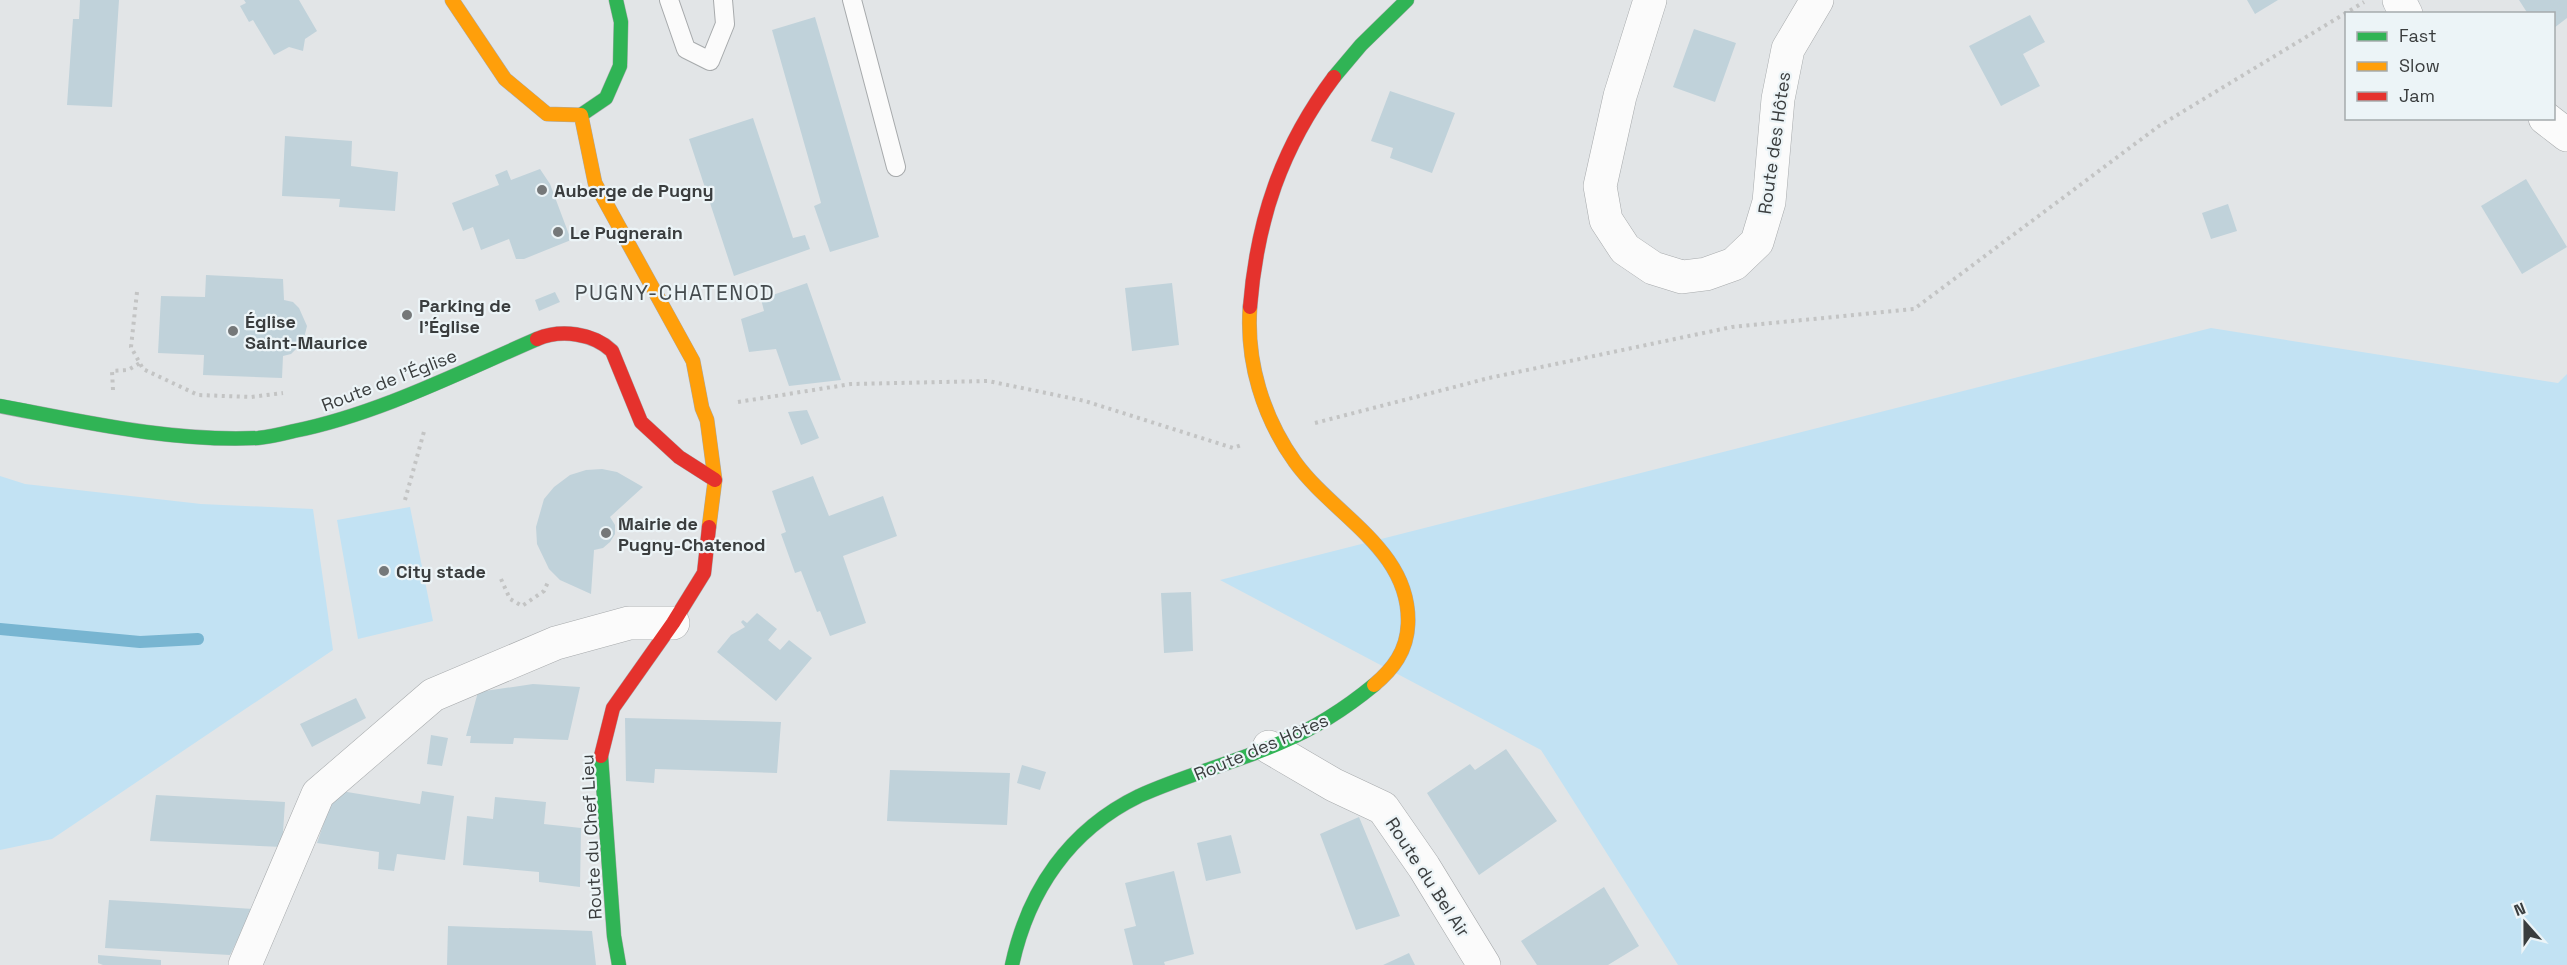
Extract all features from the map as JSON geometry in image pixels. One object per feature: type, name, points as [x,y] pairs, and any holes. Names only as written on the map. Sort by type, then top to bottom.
[{"type":"street","points":[[452,0],[505,79],[547,114],[581,115],[606,98],[620,66],[621,22],[616,0]]},
{"type":"street","name":"Route des Hôtes","points":[[1012,965],[1015,948],[1031,903],[1055,861],[1090,826],[1134,799],[1269,747],[1342,712],[1396,667],[1408,631],[1408,605],[1404,582],[1390,559],[1333,504],[1296,463],[1260,393],[1252,362],[1250,310],[1268,206],[1285,157],[1318,100],[1337,73],[1407,0]]},
{"type":"street","name":"Route des Hôtes","points":[[1650,0],[1620,96],[1600,186],[1606,220],[1625,249],[1653,268],[1682,277],[1707,274],[1734,264],[1757,242],[1769,202],[1778,99],[1788,50],[1817,0]]},
{"type":"street","points":[[245,965],[318,794],[433,695],[556,643],[629,623],[673,623],[704,573],[715,480],[707,420],[702,408],[693,361],[595,183],[581,115]]},
{"type":"street","points":[[2548,120],[2567,135]]},
{"type":"street","name":"Route de l'Église","points":[[0,405],[130,430],[199,438],[260,438],[320,426],[375,408],[542,337],[568,334],[591,336],[605,342],[612,351],[641,422],[679,457],[715,480]]},
{"type":"street","name":"Route du Chef Lieu","points":[[619,965],[614,936],[601,756],[613,708],[673,623]]},
{"type":"street","name":"Route du Bel Air","points":[[1269,747],[1334,784],[1383,808],[1424,867],[1484,965]]},
{"type":"lane","points":[[669,0],[686,49],[711,61],[725,24],[723,0]]},
{"type":"lane","points":[[852,0],[896,167]]},
{"type":"path","points":[[2347,12],[2367,0]]},
{"type":"path","points":[[702,408],[851,384],[988,381],[1085,401],[1233,448],[1280,432],[1489,378],[1732,327],[1914,309],[2159,126],[2345,13]]},
{"type":"path","points":[[137,292],[131,346],[143,369],[198,395],[251,397],[284,393]]},
{"type":"path","points":[[405,501],[426,427],[421,388]]},
{"type":"path","points":[[501,579],[510,599],[522,606],[544,591],[548,582]]},
{"type":"shaded area","points":[[2211,328],[2558,383],[2567,374],[2567,965],[1678,965],[1541,750],[1220,580]]},
{"type":"shaded area","points":[[0,476],[25,484],[201,504],[313,509],[333,650],[52,839],[0,850]]},
{"type":"shaded area","name":"City stade","points":[[410,507],[433,621],[358,639],[337,520]]},
{"type":"building","points":[[80,0],[119,0],[112,107],[67,105],[73,19],[79,19]]},
{"type":"building","points":[[244,0],[299,0],[317,31],[305,39],[303,51],[289,47],[274,55],[253,20],[249,22],[240,6],[246,3]]},
{"type":"building","points":[[2247,0],[2278,0],[2255,14]]},
{"type":"building","points":[[2519,0],[2567,0],[2567,18],[2555,27],[2555,12],[2527,12]]},
{"type":"building","points":[[2030,15],[2045,42],[2023,54],[2040,86],[2001,106],[1969,46]]},
{"type":"building","points":[[815,17],[879,237],[830,252],[814,206],[821,203],[772,30]]},
{"type":"building","points":[[1694,29],[1736,43],[1715,102],[1673,87]]},
{"type":"building","points":[[1390,91],[1455,113],[1432,173],[1390,158],[1393,148],[1371,141]]},
{"type":"building","points":[[753,118],[793,238],[805,235],[810,249],[734,276],[689,139]]},
{"type":"building","points":[[285,136],[352,141],[351,166],[398,172],[395,211],[339,207],[340,199],[282,196]]},
{"type":"building","points":[[540,169],[550,184],[571,240],[524,259],[516,259],[509,239],[481,250],[473,227],[463,231],[452,203],[499,185],[495,175],[507,170],[511,180]]},
{"type":"building","points":[[2526,179],[2567,247],[2522,274],[2481,206]]},
{"type":"building","points":[[2228,204],[2237,231],[2211,239],[2202,213]]},
{"type":"building","name":"Église Saint-Maurice","points":[[206,275],[283,279],[284,300],[293,302],[299,308],[307,326],[303,342],[291,354],[283,356],[282,378],[203,375],[204,355],[158,353],[161,296],[205,297]]},
{"type":"building","points":[[807,283],[841,380],[789,386],[776,349],[749,352],[741,319],[764,311],[761,299]]},
{"type":"building","points":[[1172,283],[1179,345],[1132,351],[1125,288]]},
{"type":"building","points":[[555,292],[560,302],[539,311],[535,300]]},
{"type":"building","points":[[807,410],[819,438],[801,445],[788,412]]},
{"type":"building","points":[[602,469],[617,472],[643,487],[610,517],[615,525],[615,534],[603,548],[594,550],[591,594],[560,580],[549,569],[537,544],[536,527],[544,499],[554,487],[570,475],[586,470]]},
{"type":"building","points":[[813,476],[829,516],[883,496],[897,536],[843,556],[866,623],[830,636],[820,611],[817,612],[801,571],[795,573],[781,534],[786,532],[772,491]]},
{"type":"building","points":[[1191,592],[1193,651],[1164,653],[1161,593]]},
{"type":"building","points":[[757,613],[777,629],[768,640],[780,650],[789,640],[812,658],[776,701],[717,652],[731,635],[745,627],[741,622],[743,620],[747,623]]},
{"type":"building","points":[[533,684],[580,687],[568,740],[514,738],[513,744],[470,743],[471,736],[466,736],[478,692]]},
{"type":"building","points":[[356,698],[366,718],[312,747],[300,724]]},
{"type":"building","points":[[625,718],[781,722],[777,773],[655,769],[654,783],[626,781]]},
{"type":"building","points":[[431,735],[448,738],[442,766],[427,764]]},
{"type":"building","points":[[1506,749],[1557,821],[1479,875],[1427,793],[1470,764],[1475,770]]},
{"type":"building","points":[[1022,765],[1046,772],[1040,790],[1017,783]]},
{"type":"building","points":[[890,770],[1010,773],[1007,825],[887,821]]},
{"type":"building","points":[[335,790],[420,804],[422,791],[454,796],[445,860],[397,854],[394,871],[378,869],[379,852],[317,843]]},
{"type":"building","points":[[156,795],[285,802],[282,847],[150,841]]},
{"type":"building","points":[[495,797],[546,802],[544,824],[581,828],[580,887],[539,882],[539,872],[463,865],[467,816],[493,819]]},
{"type":"building","points":[[1359,817],[1400,916],[1356,930],[1320,834]]},
{"type":"building","points":[[1231,835],[1241,873],[1206,881],[1197,843]]},
{"type":"building","points":[[1174,871],[1194,954],[1164,962],[1165,965],[1133,965],[1124,929],[1136,926],[1125,883]]},
{"type":"building","points":[[1604,887],[1639,946],[1608,965],[1537,965],[1521,941]]},
{"type":"building","points":[[109,900],[253,909],[230,955],[105,948]]},
{"type":"building","points":[[448,926],[592,931],[596,965],[447,965]]},
{"type":"building","points":[[1409,953],[1415,965],[1383,965]]},
{"type":"building","points":[[98,955],[161,960],[161,965],[103,965],[98,963]]},
{"type":"waterway","points":[[0,629],[140,642],[198,639]]},
{"type":"traffic: fast","points":[[581,115],[606,98],[620,66],[621,22],[616,0]]},
{"type":"traffic: fast","points":[[1334,77],[1361,45],[1407,0]]},
{"type":"traffic: fast","points":[[0,406],[128,430],[193,437],[262,438],[325,424],[387,403],[448,379],[537,339]]},
{"type":"traffic: fast","points":[[1012,965],[1019,938],[1041,888],[1072,845],[1092,826],[1139,796],[1263,750],[1305,731],[1341,710],[1374,685]]},
{"type":"traffic: fast","points":[[601,756],[614,936],[619,965]]},
{"type":"traffic: slow","points":[[452,0],[505,79],[547,114],[581,115]]},
{"type":"traffic: slow","points":[[581,115],[595,183],[693,361],[702,408],[707,420],[715,480],[709,527]]},
{"type":"traffic: slow","points":[[1250,307],[1249,328],[1254,368],[1274,427],[1295,462],[1311,481],[1384,554],[1397,575],[1406,598],[1408,624],[1405,643],[1393,666],[1374,685]]},
{"type":"traffic: jam","points":[[1250,307],[1259,244],[1275,186],[1300,131],[1334,77]]},
{"type":"traffic: jam","points":[[537,339],[556,334],[576,334],[596,340],[612,351],[641,422],[679,457],[715,480]]},
{"type":"traffic: jam","points":[[601,756],[613,708],[673,623],[704,573],[709,527]]},
{"type":"place","name":"Auberge de Pugny","points":[[542,190]]},
{"type":"place","name":"Le Pugnerain","points":[[558,232]]},
{"type":"place","name":"Parking de l'Église","points":[[407,315]]},
{"type":"place","name":"Église Saint-Maurice","points":[[233,331]]},
{"type":"place","name":"Mairie de Pugny-Chatenod","points":[[606,533]]},
{"type":"place","name":"City stade","points":[[384,571]]},
{"type":"district","name":"PUGNY-CHATENOD","points":[[675,292]]}]
